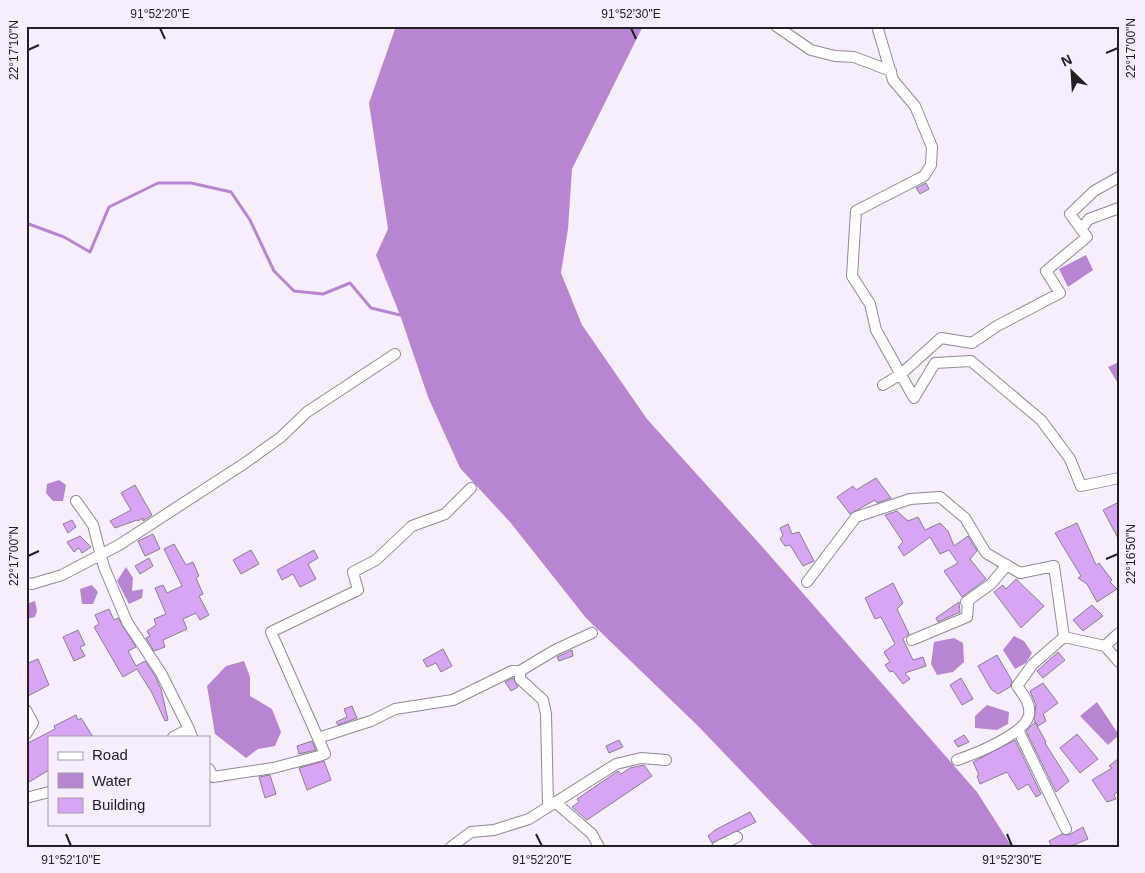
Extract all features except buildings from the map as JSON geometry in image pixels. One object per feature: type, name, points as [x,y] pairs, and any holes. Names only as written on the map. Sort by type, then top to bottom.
[{"type":"street","points":[[776,26],[811,50],[835,56],[854,57],[890,71]]},
{"type":"street","points":[[877,26],[893,80],[914,106],[932,147],[930,165],[924,176],[856,211],[852,276],[870,304],[876,330],[914,398],[935,363],[971,362],[1041,420],[1070,459],[1081,486],[1119,478]]},
{"type":"street","points":[[883,385],[902,374],[941,338],[972,343],[997,326],[1060,293],[1046,271],[1087,238],[1070,214],[1094,191],[1119,177]]},
{"type":"street","points":[[1081,229],[1089,219],[1119,208]]},
{"type":"street","points":[[26,583],[32,584],[62,575],[101,555],[245,463],[282,437],[307,412],[395,354]]},
{"type":"street","points":[[210,771],[213,777],[239,774],[326,754],[271,632],[358,590],[353,572],[376,560],[412,526],[445,514],[471,488]]},
{"type":"street","points":[[807,582],[856,517],[910,499],[940,497],[965,518],[986,553],[1020,573],[1054,566],[1064,637]]},
{"type":"street","points":[[76,501],[93,525],[101,555],[127,622],[161,673],[191,733],[178,736]]},
{"type":"street","points":[[912,640],[967,617],[968,605],[966,602],[991,584],[1007,565]]},
{"type":"street","points":[[318,738],[371,721],[395,710],[453,700],[512,671],[520,671],[555,650],[592,633]]},
{"type":"street","points":[[1105,646],[1119,633]]},
{"type":"street","points":[[1064,637],[1105,646],[1119,662]]},
{"type":"street","points":[[958,760],[988,747],[1018,730],[1029,715],[1026,698],[1017,686],[1033,664],[1064,637]]},
{"type":"street","points":[[520,671],[520,679],[543,700],[546,714],[552,804],[592,834],[599,847]]},
{"type":"street","points":[[26,710],[33,722],[26,734]]},
{"type":"street","points":[[1018,730],[1066,829]]},
{"type":"street","points":[[451,847],[471,832],[494,830],[529,819],[616,764],[641,758],[666,760]]},
{"type":"street","points":[[26,798],[48,792]]},
{"type":"street","points":[[717,847],[737,837]]},
{"type":"water","points":[[396,26],[643,26],[572,169],[568,229],[561,273],[582,325],[647,419],[766,551],[977,792],[1012,847],[814,847],[698,726],[586,618],[510,522],[460,468],[428,397],[400,315],[376,255],[388,229],[369,103]]},
{"type":"water","points":[[1086,255],[1093,270],[1068,287],[1059,269]]},
{"type":"water","points":[[1119,362],[1119,385],[1108,367]]},
{"type":"water","points":[[59,480],[66,485],[63,501],[53,501],[46,493],[47,484]]},
{"type":"water","points":[[126,567],[133,578],[132,591],[143,589],[142,598],[129,604],[117,581]]},
{"type":"water","points":[[92,585],[98,592],[93,604],[82,604],[80,589]]},
{"type":"water","points":[[35,601],[37,611],[35,617],[26,619],[26,604]]},
{"type":"water","points":[[1014,636],[1024,641],[1032,653],[1026,663],[1015,669],[1003,650]]},
{"type":"water","points":[[954,638],[963,643],[964,662],[953,672],[937,675],[931,664],[934,642]]},
{"type":"water","points":[[244,661],[250,677],[250,696],[272,709],[281,732],[275,746],[258,749],[246,758],[215,734],[207,686],[226,666]]},
{"type":"water","points":[[1097,702],[1119,735],[1108,745],[1080,716]]},
{"type":"water","points":[[987,705],[1009,712],[1008,724],[997,730],[975,728],[975,716]]},
{"type":"waterway","points":[[26,223],[64,237],[90,252],[109,207],[158,183],[191,183],[231,192],[250,220],[274,271],[294,291],[323,294],[350,283],[371,308],[400,315],[403,312]]}]
